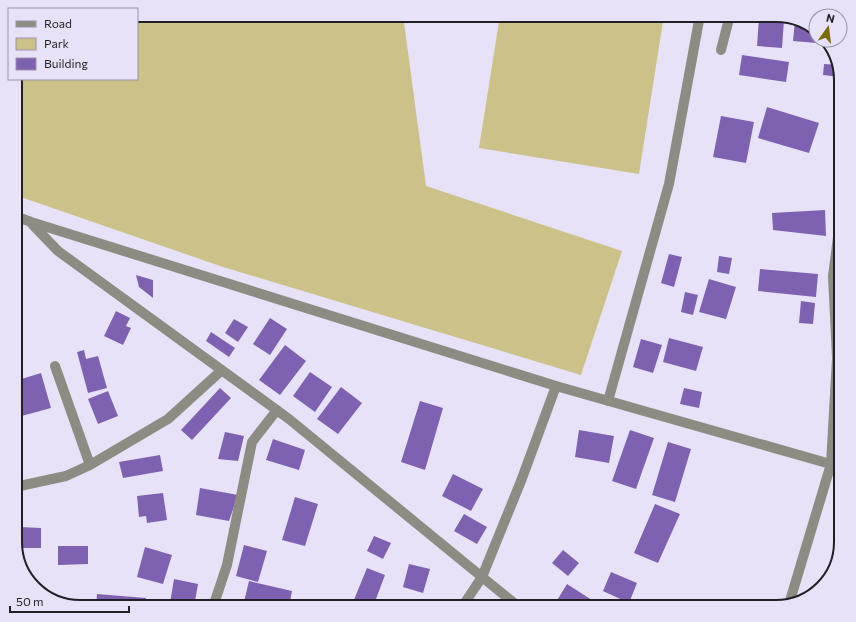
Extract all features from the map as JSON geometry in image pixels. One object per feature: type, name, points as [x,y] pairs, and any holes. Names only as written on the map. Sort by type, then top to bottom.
[{"type":"street","points":[[608,401],[669,184],[699,22]]},
{"type":"street","points":[[721,50],[728,22]]},
{"type":"street","points":[[22,219],[556,386],[834,464]]},
{"type":"street","points":[[31,222],[58,251],[277,410],[510,600]]},
{"type":"street","points":[[834,268],[834,296]]},
{"type":"street","points":[[55,366],[90,465]]},
{"type":"street","points":[[22,485],[66,476],[90,465],[168,419],[222,370]]},
{"type":"street","points":[[467,600],[482,577],[521,481],[556,386]]},
{"type":"street","points":[[215,600],[227,565],[252,442],[277,410]]},
{"type":"street","points":[[792,598],[834,471]]},
{"type":"green space","points":[[138,22],[404,22],[426,186],[622,251],[581,375],[223,267],[22,197],[22,80],[138,80]]},
{"type":"green space","points":[[499,22],[663,22],[639,174],[479,148]]},
{"type":"building","points":[[759,22],[784,23],[782,48],[757,46]]},
{"type":"building","points":[[795,25],[808,32],[808,42],[793,41]]},
{"type":"building","points":[[742,55],[789,62],[786,82],[739,75]]},
{"type":"building","points":[[824,64],[832,65],[834,76],[823,75]]},
{"type":"building","points":[[767,107],[819,123],[809,153],[758,138]]},
{"type":"building","points":[[721,116],[754,122],[746,163],[713,157]]},
{"type":"building","points":[[825,210],[826,236],[773,230],[772,213]]},
{"type":"building","points":[[669,254],[682,257],[674,287],[661,283]]},
{"type":"building","points":[[719,256],[732,258],[729,274],[717,272]]},
{"type":"building","points":[[760,269],[818,274],[816,297],[758,291]]},
{"type":"building","points":[[136,275],[153,280],[153,298],[139,287]]},
{"type":"building","points":[[709,279],[736,287],[726,319],[699,312]]},
{"type":"building","points":[[685,292],[698,295],[693,315],[681,312]]},
{"type":"building","points":[[801,301],[815,303],[813,324],[799,323]]},
{"type":"building","points":[[116,311],[130,318],[126,326],[131,328],[123,345],[104,336]]},
{"type":"building","points":[[270,318],[287,329],[270,355],[253,344]]},
{"type":"building","points":[[234,319],[248,327],[238,342],[225,333]]},
{"type":"building","points":[[211,332],[235,348],[229,357],[206,341]]},
{"type":"building","points":[[669,338],[703,347],[696,371],[663,362]]},
{"type":"building","points":[[641,339],[662,345],[653,373],[633,367]]},
{"type":"building","points":[[285,345],[306,361],[280,395],[259,380]]},
{"type":"building","points":[[84,350],[86,359],[98,356],[107,388],[88,393],[77,352]]},
{"type":"building","points":[[310,372],[332,387],[315,412],[293,396]]},
{"type":"building","points":[[41,373],[51,408],[22,416],[22,379]]},
{"type":"building","points":[[341,387],[362,403],[338,434],[317,419]]},
{"type":"building","points":[[220,388],[231,398],[192,440],[181,430]]},
{"type":"building","points":[[684,388],[702,392],[699,408],[680,404]]},
{"type":"building","points":[[108,391],[118,416],[98,424],[88,399]]},
{"type":"building","points":[[420,401],[443,408],[425,470],[401,462]]},
{"type":"building","points":[[579,430],[614,436],[609,463],[575,457]]},
{"type":"building","points":[[630,430],[654,438],[636,489],[612,481]]},
{"type":"building","points":[[225,432],[244,436],[238,461],[218,459]]},
{"type":"building","points":[[273,439],[305,450],[299,470],[266,460]]},
{"type":"building","points":[[668,442],[691,449],[675,502],[652,495]]},
{"type":"building","points":[[160,455],[163,471],[123,478],[119,462]]},
{"type":"building","points":[[453,474],[483,489],[471,511],[442,496]]},
{"type":"building","points":[[200,488],[238,495],[229,521],[196,515]]},
{"type":"building","points":[[163,493],[167,520],[147,523],[146,516],[139,517],[137,496]]},
{"type":"building","points":[[295,497],[318,504],[305,546],[282,540]]},
{"type":"building","points":[[655,504],[680,514],[658,563],[634,553]]},
{"type":"building","points":[[464,514],[487,527],[477,544],[454,531]]},
{"type":"building","points":[[22,527],[41,528],[41,548],[22,548]]},
{"type":"building","points":[[374,536],[391,543],[383,559],[367,551]]},
{"type":"building","points":[[244,545],[267,551],[258,582],[236,576]]},
{"type":"building","points":[[58,546],[88,546],[88,564],[58,565]]},
{"type":"building","points":[[145,547],[172,555],[163,584],[137,577]]},
{"type":"building","points":[[563,550],[579,563],[568,576],[552,563]]},
{"type":"building","points":[[409,564],[430,569],[423,593],[403,587]]},
{"type":"building","points":[[367,568],[385,575],[376,600],[354,600]]},
{"type":"building","points":[[611,572],[637,583],[630,600],[622,600],[603,591]]},
{"type":"building","points":[[174,579],[198,584],[195,600],[170,600]]},
{"type":"building","points":[[249,581],[292,591],[290,600],[244,600]]},
{"type":"building","points":[[567,584],[592,600],[557,600]]},
{"type":"building","points":[[97,594],[146,598],[146,600],[97,600]]}]
